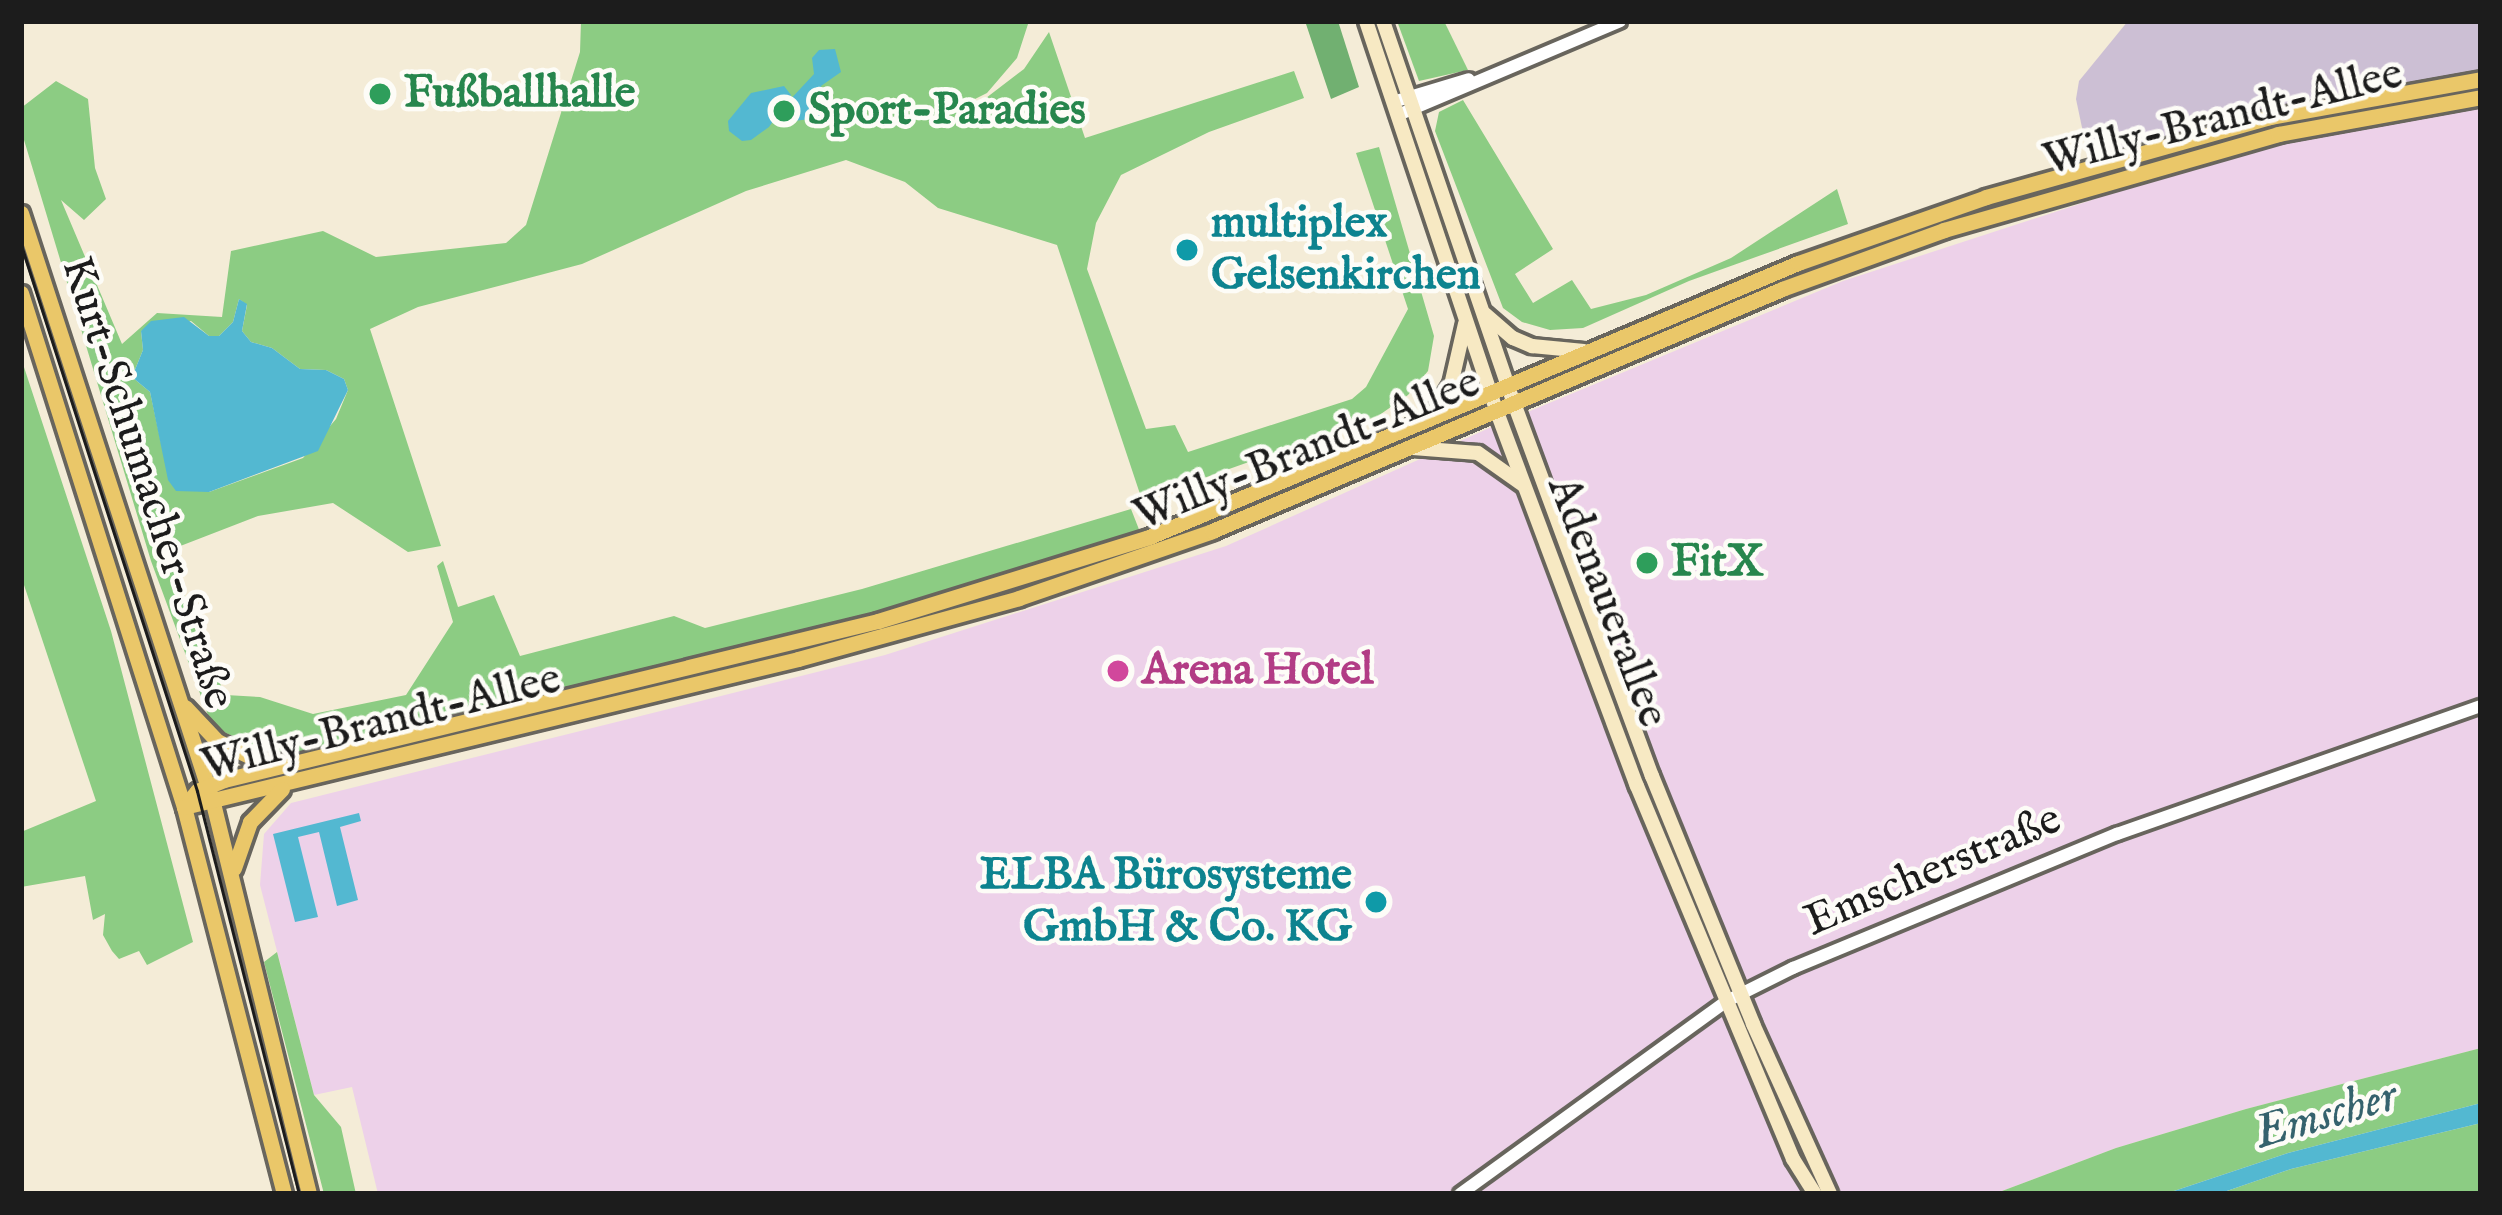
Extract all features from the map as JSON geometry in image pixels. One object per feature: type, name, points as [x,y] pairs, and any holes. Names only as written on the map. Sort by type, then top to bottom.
[{"type":"main road","name":"Adenauerallee","points":[[1366,21],[1466,319],[1500,390],[1514,405],[1793,1159],[1815,1194]]},
{"type":"main road","name":"Adenauerallee","points":[[1383,21],[1484,312],[1500,390],[1497,412],[1629,766],[1830,1194]]},
{"type":"main road","name":"Willy-Brandt-Allee","points":[[184,806],[207,785],[967,596],[1213,513],[1798,263],[2082,167],[2347,99],[2481,79]]},
{"type":"main road","name":"Willy-Brandt-Allee","points":[[184,806],[213,803],[840,648],[1019,598],[1212,531],[1782,289],[1985,217],[2278,134],[2481,97]]},
{"type":"main road","name":"Kurt-Schumacher-Straße","points":[[21,213],[213,803],[309,1194]]},
{"type":"main road","name":"Kurt-Schumacher-Straße","points":[[21,293],[184,806],[284,1194]]},
{"type":"main road","points":[[1484,312],[1513,338],[1532,346],[1589,350]]},
{"type":"main road","points":[[1429,421],[1450,386],[1466,319]]},
{"type":"main road","points":[[1413,448],[1478,453],[1524,486]]},
{"type":"main road","points":[[178,699],[217,741],[253,758],[289,764]]},
{"type":"main road","points":[[232,877],[250,822],[292,782]]},
{"type":"street","points":[[1395,109],[1619,21]]},
{"type":"street","name":"Emscherstraße","points":[[1460,1194],[1734,998],[2019,872],[2481,706]]},
{"type":"shaded area","points":[[2128,21],[2481,21],[2481,94],[2093,180],[2076,99],[2079,81]]},
{"type":"shaded area","points":[[2481,94],[2481,1048],[2246,1109],[2116,1148],[1994,1194],[378,1194],[352,1087],[314,1095],[260,885],[264,834],[291,803],[885,655],[1226,546],[1496,425],[1843,281],[2098,198],[2093,180]]},
{"type":"green space","points":[[581,21],[1029,21],[1017,58],[987,93],[955,109],[986,98],[1024,69],[1049,32],[1085,138],[1294,71],[1304,98],[1209,132],[1121,175],[1096,223],[1087,269],[1146,429],[1175,425],[1188,452],[1352,399],[1366,387],[1408,309],[1356,153],[1379,147],[1434,336],[1428,371],[1408,395],[1378,416],[1142,500],[1057,245],[938,208],[905,182],[846,160],[746,191],[582,264],[418,307],[370,329],[441,546],[408,552],[333,503],[258,516],[170,550],[201,647],[226,695],[260,697],[313,714],[406,695],[453,622],[437,566],[443,561],[458,607],[494,595],[520,656],[674,616],[705,628],[862,589],[1131,509],[1140,532],[883,613],[277,758],[212,726],[151,561],[21,130],[21,108],[56,81],[88,99],[95,168],[106,199],[84,220],[61,200],[122,344],[157,313],[222,317],[231,251],[323,231],[376,257],[506,243],[526,225],[580,52]],"holes":[[[239,299],[247,305],[242,331],[251,342],[272,348],[300,369],[326,370],[344,379],[348,390],[336,419],[303,458],[209,492],[165,461],[150,392],[132,377],[143,350],[141,331],[191,321],[209,336],[219,336],[233,322]]]},
{"type":"green space","points":[[1305,21],[1338,21],[1359,87],[1331,99]]},
{"type":"green space","points":[[1397,21],[1444,21],[1468,70],[1419,81]]},
{"type":"green space","points":[[1463,100],[1553,249],[1515,274],[1533,303],[1572,280],[1591,309],[1646,295],[1731,258],[1837,189],[1848,224],[1689,281],[1583,328],[1550,330],[1522,322],[1503,308],[1435,131],[1439,112]]},
{"type":"green space","points":[[21,358],[111,631],[193,942],[147,965],[139,951],[119,959],[112,951],[103,935],[105,914],[93,920],[85,876],[21,887],[21,832],[96,801],[21,576]]},
{"type":"green space","points":[[277,952],[314,1095],[341,1127],[356,1194],[324,1194],[264,962]]},
{"type":"green space","points":[[2481,1048],[2481,1103],[2288,1153],[2165,1194],[1994,1194],[2116,1148],[2246,1109]]},
{"type":"green space","points":[[2481,1123],[2481,1194],[2218,1194],[2291,1169]]},
{"type":"water","points":[[835,49],[841,72],[821,86],[828,106],[818,118],[794,121],[786,104],[814,74],[812,58],[819,50]]},
{"type":"water","points":[[784,86],[791,95],[769,127],[742,141],[729,131],[728,121],[751,93]]},
{"type":"water","points":[[239,299],[247,304],[242,331],[251,342],[272,348],[300,369],[326,370],[344,379],[348,390],[318,451],[209,492],[176,491],[168,480],[150,392],[132,377],[143,350],[141,331],[151,321],[184,317],[209,336],[219,336],[233,322]]},
{"type":"water","points":[[359,813],[361,821],[340,827],[358,900],[337,906],[319,832],[298,837],[318,917],[295,922],[273,834]]},
{"type":"water","points":[[2481,1103],[2481,1123],[2291,1169],[2218,1194],[2165,1194],[2288,1153]]},
{"type":"tram line","points":[[21,245],[197,791],[299,1194]]},
{"type":"place","name":"Fußballhalle","points":[[380,94]]},
{"type":"place","name":"Sport-Paradies","points":[[784,111]]},
{"type":"place","name":"multiplex Gelsenkirchen","points":[[1187,250]]},
{"type":"place","name":"FitX","points":[[1647,563]]},
{"type":"place","name":"Arena Hotel","points":[[1118,671]]},
{"type":"place","name":"ELBA Bürosysteme GmbH & Co. KG","points":[[1376,902]]},
{"type":"water label","name":"Emscher","points":[[2326,1116]]}]
